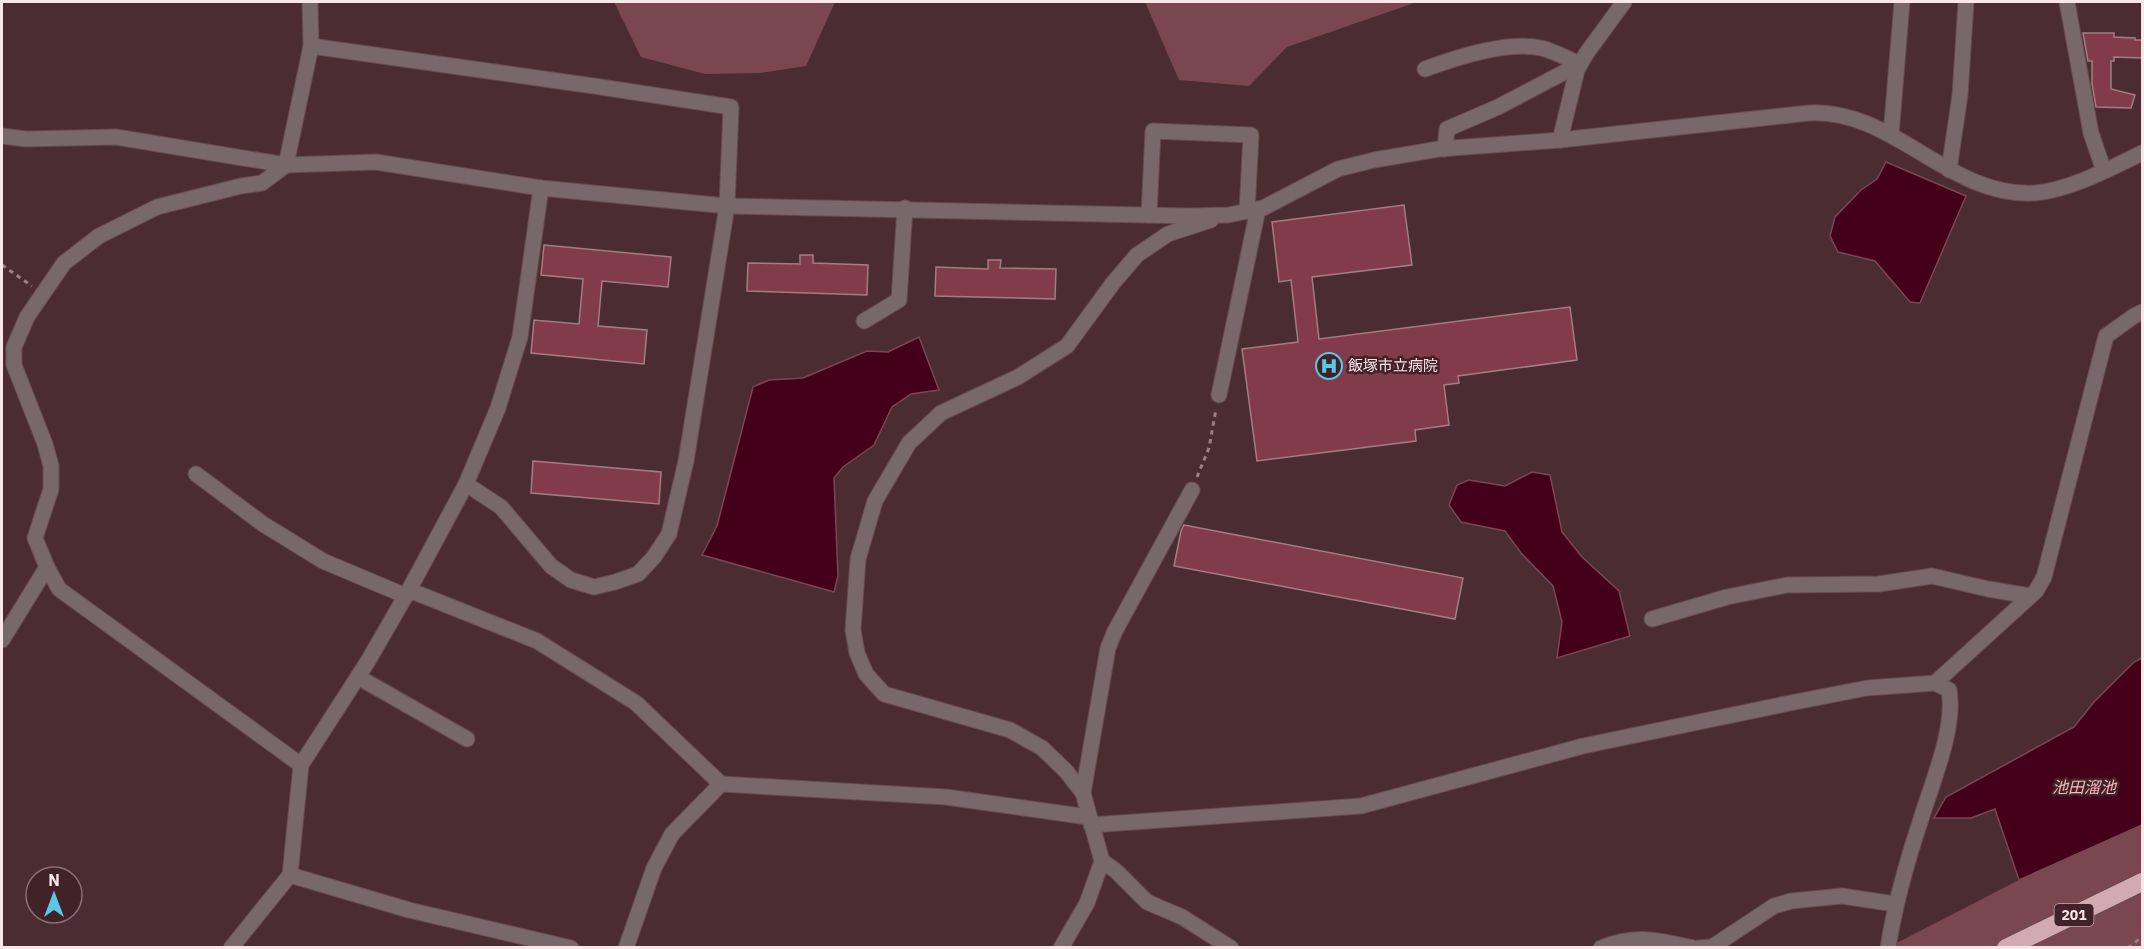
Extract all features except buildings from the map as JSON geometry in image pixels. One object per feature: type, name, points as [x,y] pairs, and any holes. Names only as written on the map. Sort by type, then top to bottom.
[{"type":"highway","name":"201","points":[[2006,948],[2142,882]]},
{"type":"street","points":[[302,765],[59,589],[35,538],[51,489],[51,466],[45,444],[14,365],[14,347],[27,317],[64,263],[99,236],[157,207],[262,183],[286,165],[311,46],[310,2]]},
{"type":"street","points":[[1560,140],[1580,64],[1624,2]]},
{"type":"street","points":[[1891,135],[1902,2]]},
{"type":"street","points":[[1949,170],[1960,95],[1966,2]]},
{"type":"street","points":[[2067,2],[2091,133],[2104,171]]},
{"type":"street","points":[[311,46],[731,107],[727,206],[686,461],[669,534],[654,557],[638,574],[615,582],[594,587],[571,580],[550,566],[501,507],[466,484]]},
{"type":"street","points":[[1425,69],[1474,53],[1528,46],[1543,48],[1580,64]]},
{"type":"street","points":[[1445,149],[1447,129],[1498,107],[1580,64]]},
{"type":"street","points":[[1061,948],[1087,903],[1102,861],[1083,793],[1066,771],[1042,748],[1010,730],[884,694],[866,674],[857,653],[854,630],[858,559],[874,501],[909,442],[941,413],[1018,377],[1067,346],[1113,283],[1137,255],[1167,234],[1252,210],[1338,169],[1374,159],[1445,149],[1560,140],[1827,112],[1854,118],[1891,135],[1949,170],[1978,184],[2034,193],[2057,189],[2142,153]]},
{"type":"street","points":[[1149,215],[1153,131],[1251,135],[1252,210],[1219,395]]},
{"type":"street","points":[[2,136],[26,139],[116,137],[286,165],[376,162],[541,188],[727,206],[1228,215]]},
{"type":"street","points":[[231,948],[290,874],[302,765],[358,677],[407,593],[466,484],[498,408],[520,337],[541,188]]},
{"type":"street","points":[[864,321],[898,300],[905,208]]},
{"type":"street","points":[[1935,683],[2030,596],[2044,577],[2106,336],[2142,312]]},
{"type":"street","points":[[196,474],[262,524],[323,561],[537,641],[636,703],[721,784],[946,797],[1090,821],[1361,806],[1583,746],[1867,688],[1935,683],[1949,690],[1947,726],[1938,769],[1895,904],[1888,948]]},
{"type":"street","points":[[1083,793],[1108,648],[1192,490]]},
{"type":"street","points":[[2,639],[47,567]]},
{"type":"street","points":[[1652,619],[1727,597],[1787,585],[1879,584],[1932,576],[2030,596]]},
{"type":"street","points":[[358,677],[467,739]]},
{"type":"street","points":[[626,948],[654,868],[672,834],[721,784]]},
{"type":"street","points":[[1102,861],[1116,871],[1147,902],[1182,917],[1231,948]]},
{"type":"street","points":[[290,874],[409,910],[571,948]]},
{"type":"street","points":[[1698,948],[1712,947],[1774,906],[1791,901],[1842,896],[1895,904]]},
{"type":"street","points":[[1601,948],[1617,941],[1641,938],[1693,948]]},
{"type":"path","points":[[2,266],[20,276],[41,294]]},
{"type":"path","points":[[1192,490],[1209,448],[1219,395]]},
{"type":"path","points":[[2128,948],[2142,937]]},
{"type":"shaded area","points":[[614,2],[835,2],[806,66],[761,73],[705,74],[641,57]]},
{"type":"shaded area","points":[[1145,2],[1417,2],[1287,47],[1249,86],[1179,80]]},
{"type":"shaded area","points":[[2142,825],[2142,947],[1887,948],[2019,880]]},
{"type":"water","points":[[1886,162],[1966,196],[1920,303],[1910,302],[1875,261],[1838,252],[1830,236],[1835,217],[1861,190],[1877,179]]},
{"type":"water","points":[[919,337],[939,390],[911,394],[892,407],[874,445],[843,467],[834,478],[838,576],[834,592],[702,555],[717,526],[753,387],[769,380],[803,378],[867,351],[888,352]]},
{"type":"water","points":[[1532,472],[1550,475],[1562,532],[1582,557],[1619,591],[1630,636],[1557,658],[1562,622],[1553,586],[1521,553],[1505,531],[1461,522],[1449,505],[1457,485],[1469,480],[1505,486]]},
{"type":"water","name":"池田溜池","points":[[2142,658],[2142,825],[2019,880],[1995,809],[1971,818],[1934,818],[1946,797],[2074,727],[2094,702],[2134,662]]},
{"type":"place","name":"飯塚市立病院","points":[[1329,366]]}]
